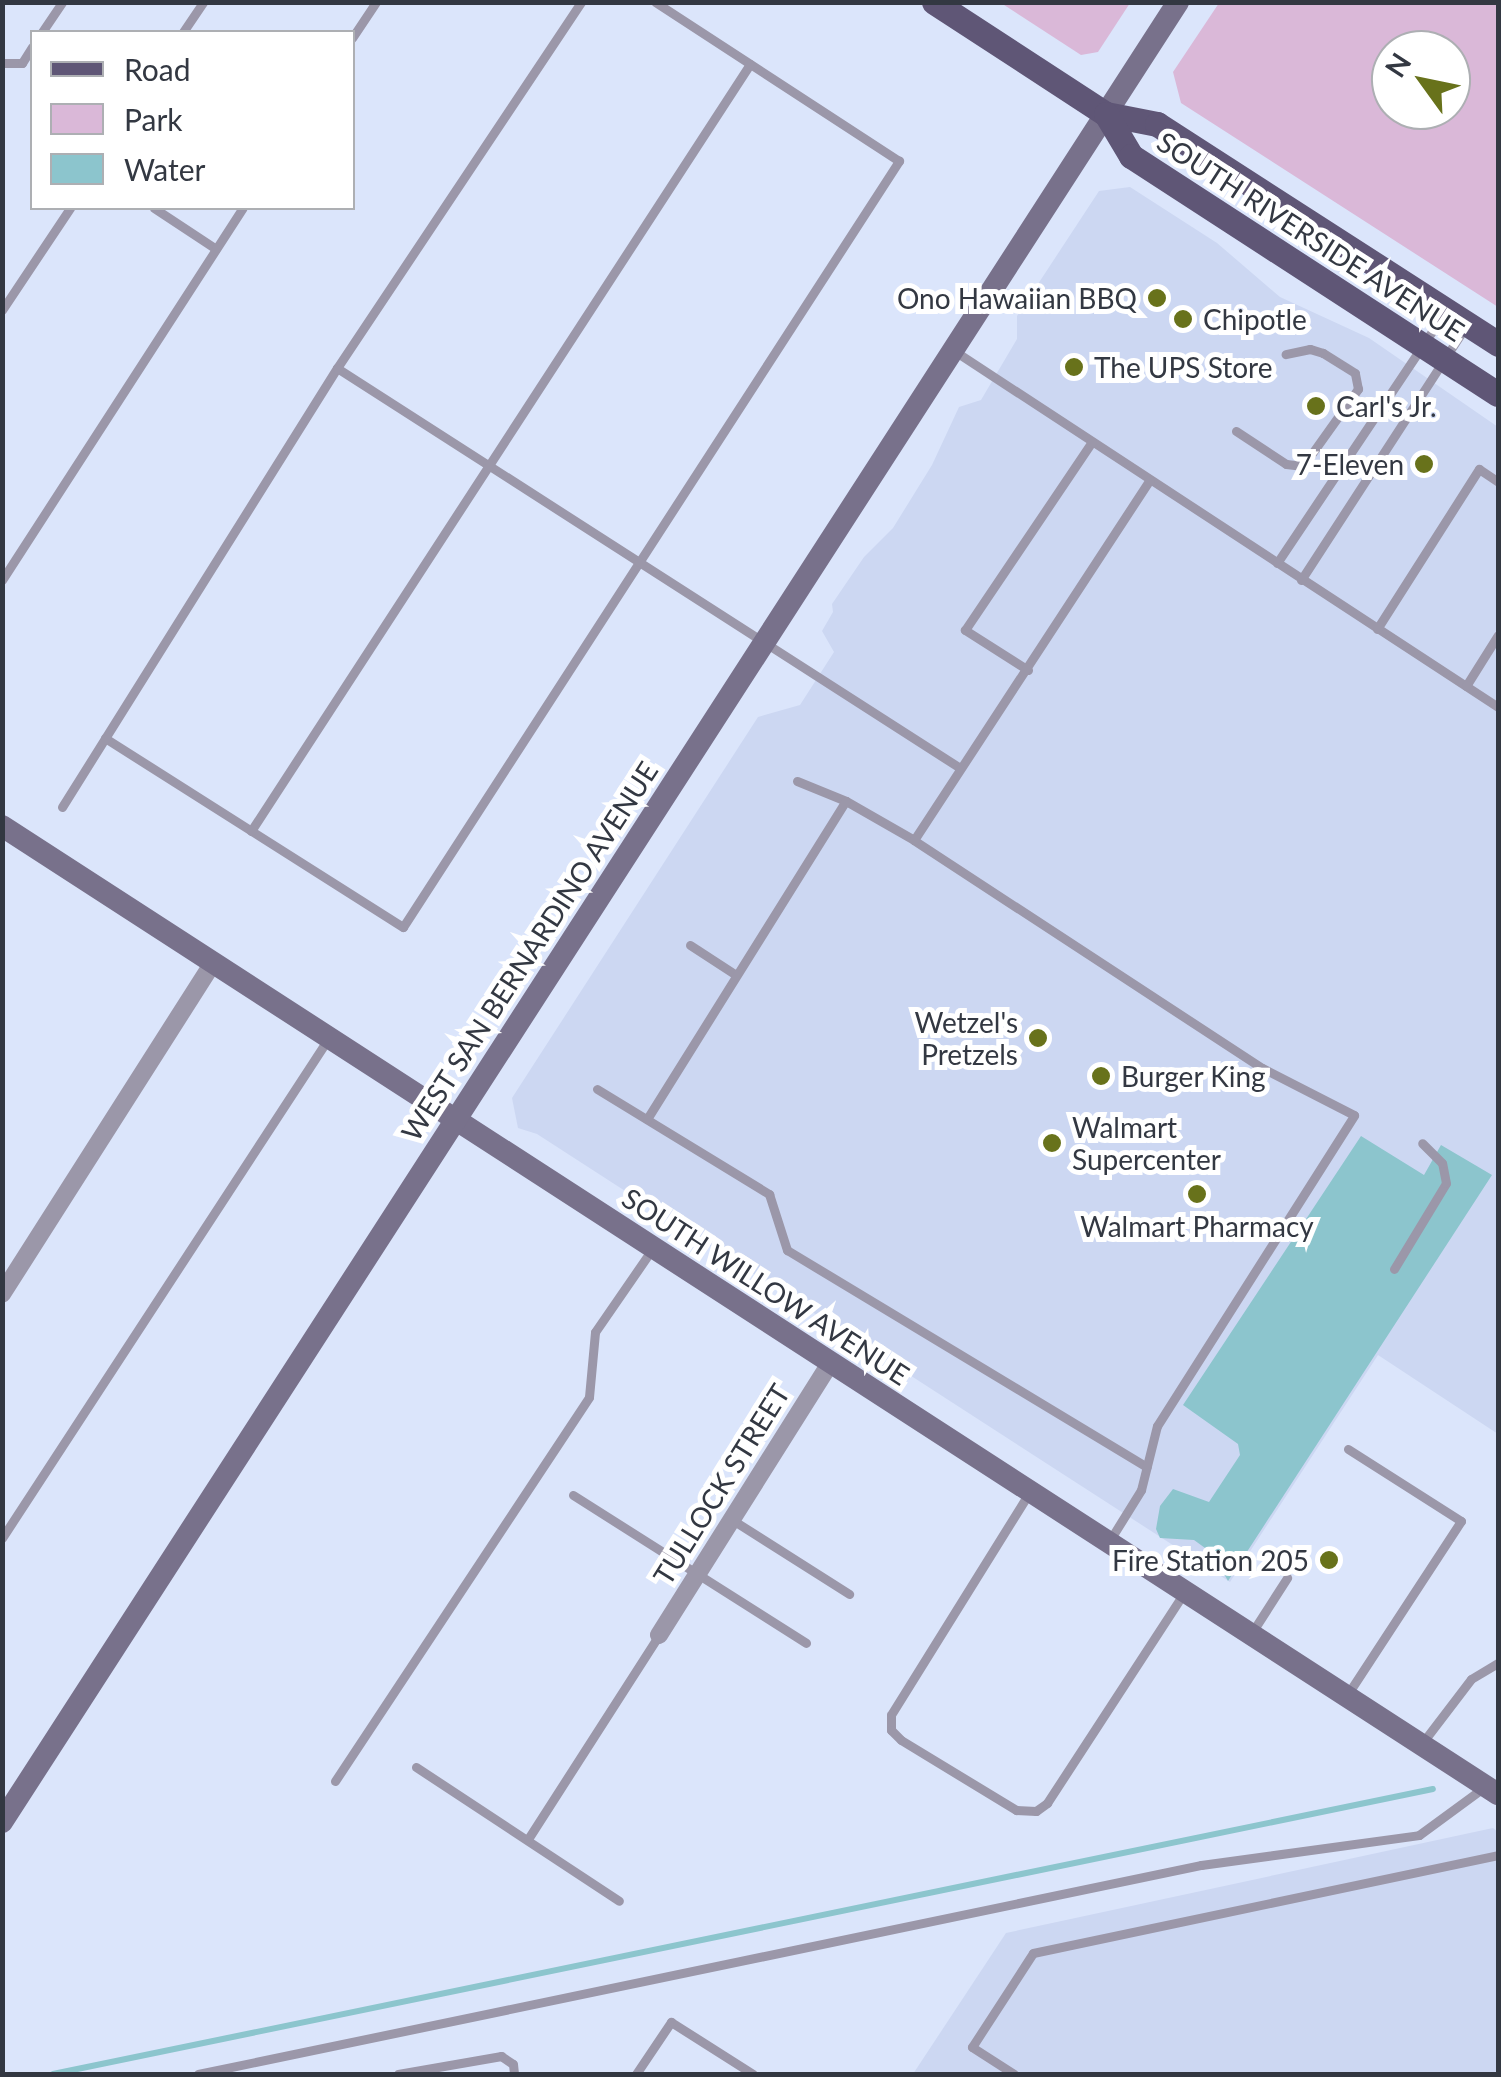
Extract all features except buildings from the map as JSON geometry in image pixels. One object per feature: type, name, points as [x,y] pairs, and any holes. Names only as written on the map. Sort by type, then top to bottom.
[{"type":"main road","name":"SOUTH RIVERSIDE AVENUE","points":[[934,2],[1106,114],[1157,124],[1498,344]]},
{"type":"main road","name":"WEST SAN BERNARDINO AVENUE","points":[[2,1822],[1178,2]]},
{"type":"main road","name":"SOUTH RIVERSIDE AVENUE","points":[[1106,114],[1131,156],[1498,394]]},
{"type":"main road","name":"SOUTH WILLOW AVENUE","points":[[2,826],[1492,1790]]},
{"type":"street","points":[[2,1294],[212,964]]},
{"type":"street","name":"TULLOCK STREET","points":[[658,1635],[830,1363]]},
{"type":"lane","points":[[43,30],[62,2]]},
{"type":"lane","points":[[184,30],[203,2]]},
{"type":"lane","points":[[355,34],[376,2]]},
{"type":"lane","points":[[62,807],[338,368],[582,2]]},
{"type":"lane","points":[[106,738],[403,927],[899,161],[655,2]]},
{"type":"lane","points":[[2,63],[22,63],[30,51]]},
{"type":"lane","points":[[252,831],[486,465],[750,64]]},
{"type":"lane","points":[[2,310],[69,210]]},
{"type":"lane","points":[[157,210],[216,249]]},
{"type":"lane","points":[[2,580],[242,210]]},
{"type":"lane","points":[[1276,563],[1421,343],[1457,317]]},
{"type":"lane","points":[[1302,580],[1445,358],[1457,317]]},
{"type":"lane","points":[[1236,431],[1286,464],[1302,466],[1358,389],[1355,373],[1322,353],[1310,349],[1286,354]]},
{"type":"lane","points":[[953,350],[1498,706]]},
{"type":"lane","points":[[338,368],[638,565],[960,768]]},
{"type":"lane","points":[[1028,670],[966,630],[1092,442]]},
{"type":"lane","points":[[1378,628],[1479,470],[1498,482]]},
{"type":"lane","points":[[914,840],[1150,480]]},
{"type":"lane","points":[[1466,686],[1498,635]]},
{"type":"lane","points":[[797,781],[846,801],[914,840],[1252,1061],[1354,1115],[1157,1426],[1141,1490],[1108,1542]]},
{"type":"lane","points":[[646,1119],[846,801]]},
{"type":"lane","points":[[690,945],[736,975]]},
{"type":"lane","points":[[2,1538],[328,1039]]},
{"type":"lane","points":[[597,1089],[770,1194],[786,1250],[1147,1468]]},
{"type":"lane","points":[[1394,1269],[1446,1183],[1442,1163],[1422,1143]]},
{"type":"lane","points":[[336,1781],[589,1397],[595,1332],[652,1248]]},
{"type":"lane","points":[[1346,1696],[1461,1522],[1348,1449]]},
{"type":"lane","points":[[1030,1492],[891,1715],[891,1730],[901,1740],[1016,1810],[1042,1808],[1185,1592]]},
{"type":"lane","points":[[573,1496],[806,1643]]},
{"type":"lane","points":[[731,1519],[849,1594]]},
{"type":"lane","points":[[1251,1634],[1287,1578]]},
{"type":"lane","points":[[528,1838],[658,1635]]},
{"type":"lane","points":[[1422,1744],[1471,1679],[1498,1663]]},
{"type":"lane","points":[[416,1767],[619,1901]]},
{"type":"lane","points":[[198,2074],[1201,1865],[1419,1835],[1492,1790]]},
{"type":"lane","points":[[1014,2074],[972,2047],[1033,1953],[1498,1855]]},
{"type":"lane","points":[[636,2074],[672,2022],[753,2074]]},
{"type":"lane","points":[[398,2074],[501,2056],[513,2064],[514,2074]]},
{"type":"shaded area","points":[[1130,187],[1217,243],[1280,297],[1369,338],[1498,427],[1498,1434],[1378,1355],[1230,1582],[537,1134],[518,1128],[512,1098],[758,717],[800,705],[834,652],[822,631],[833,612],[832,604],[864,557],[893,528],[932,465],[959,407],[981,400],[1017,339],[1017,316],[1099,191]]},
{"type":"shaded area","points":[[1493,1828],[1498,1832],[1498,2074],[913,2074],[1006,1933]]},
{"type":"green space","points":[[1001,3],[1130,3],[1098,52],[1081,55]]},
{"type":"green space","points":[[1219,3],[1498,3],[1498,307],[1181,103],[1173,72]]},
{"type":"water","points":[[1361,1136],[1424,1175],[1441,1145],[1492,1175],[1228,1581],[1212,1553],[1194,1540],[1160,1538],[1156,1529],[1160,1506],[1173,1489],[1209,1502],[1240,1455],[1238,1444],[1183,1405]]},
{"type":"waterway","points":[[53,2074],[1433,1789]]},
{"type":"place","name":"Ono Hawaiian BBQ","points":[[1157,298]]},
{"type":"place","name":"Chipotle","points":[[1183,319]]},
{"type":"place","name":"The UPS Store","points":[[1074,367]]},
{"type":"place","name":"Carl's Jr.","points":[[1316,406]]},
{"type":"place","name":"7-Eleven","points":[[1424,464]]},
{"type":"place","name":"Wetzel's Pretzels","points":[[1038,1038]]},
{"type":"place","name":"Burger King","points":[[1101,1076]]},
{"type":"place","name":"Walmart Supercenter","points":[[1052,1143]]},
{"type":"place","name":"Walmart Pharmacy","points":[[1197,1194]]},
{"type":"place","name":"Fire Station 205","points":[[1329,1560]]}]
